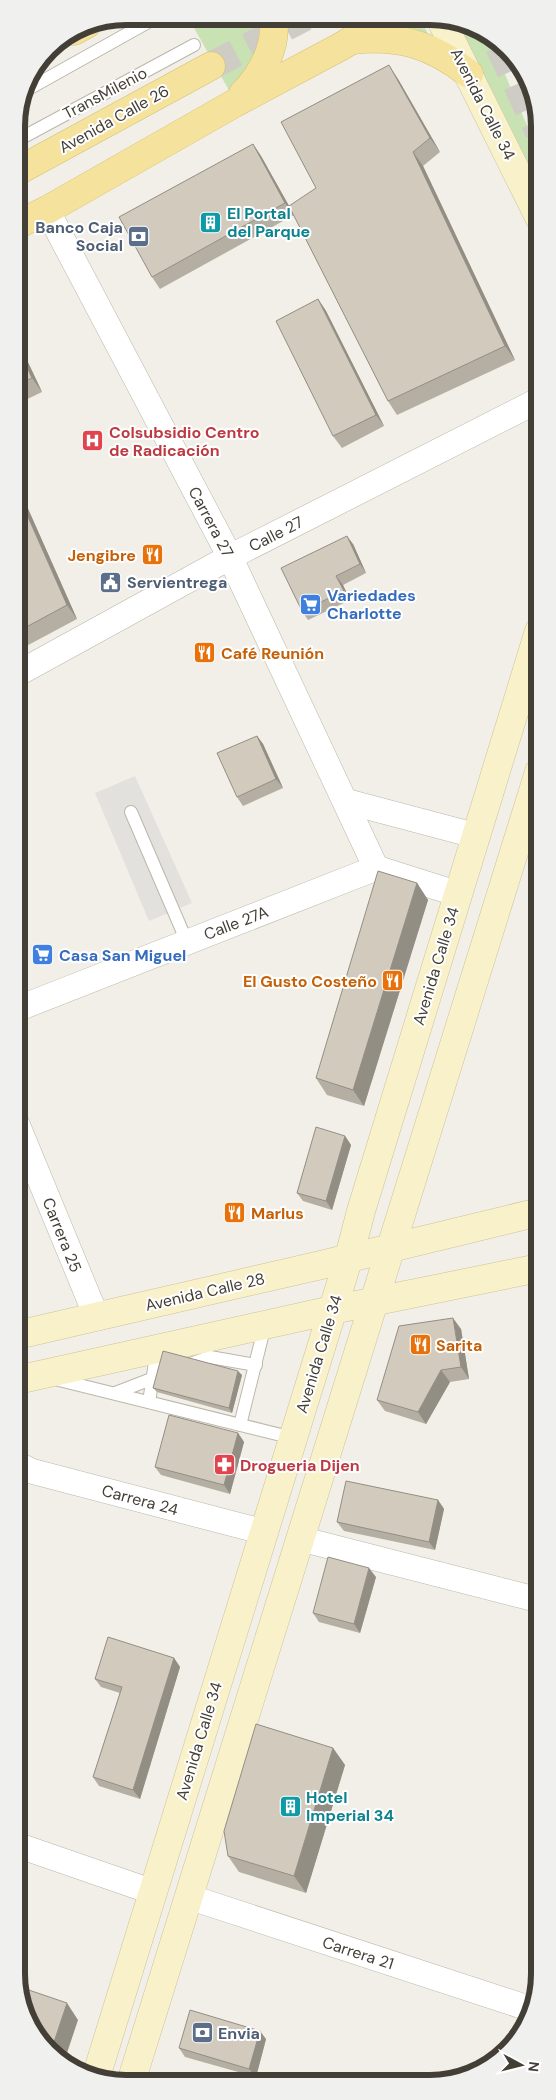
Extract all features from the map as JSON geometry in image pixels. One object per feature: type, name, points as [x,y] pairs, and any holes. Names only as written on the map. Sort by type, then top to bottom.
[{"type":"main road","points":[[235,103],[253,84],[264,66],[272,45],[275,25]]},
{"type":"main road","points":[[25,221],[352,40],[367,25]]},
{"type":"main road","name":"Avenida Calle 34","points":[[444,26],[531,201]]},
{"type":"main road","points":[[352,40],[374,38],[395,39],[415,43],[434,50],[469,74]]},
{"type":"main road","name":"Avenida Calle 26","points":[[25,167],[210,66]]},
{"type":"main road","name":"Avenida Calle 34","points":[[98,2071],[349,1257],[531,656]]},
{"type":"main road","points":[[133,2075],[531,805]]},
{"type":"main road","name":"Avenida Calle 28","points":[[25,1333],[97,1318],[531,1214]]},
{"type":"main road","points":[[28,1377],[157,1367],[265,1325],[531,1270]]},
{"type":"street","name":"Carrera 27","points":[[47,210],[230,557],[376,868]]},
{"type":"street","name":"Calle 27","points":[[25,670],[230,557],[531,404]]},
{"type":"street","points":[[345,801],[476,836]]},
{"type":"street","points":[[376,868],[458,894]]},
{"type":"street","name":"Calle 27A","points":[[25,1006],[376,868]]},
{"type":"street","name":"Carrera 25","points":[[25,1143],[97,1318]]},
{"type":"street","name":"Carrera 24","points":[[25,1468],[264,1532]]},
{"type":"street","points":[[301,1539],[531,1598]]},
{"type":"street","points":[[25,1848],[153,1892]]},
{"type":"street","name":"Carrera 21","points":[[189,1897],[525,2007]]},
{"type":"lane","points":[[33,86],[143,25]]},
{"type":"lane","name":"TransMilenio","points":[[25,136],[194,45]]},
{"type":"lane","points":[[131,812],[187,942]]},
{"type":"lane","points":[[240,1425],[265,1325]]},
{"type":"lane","points":[[193,1363],[210,1357],[256,1365]]},
{"type":"lane","points":[[114,1394],[157,1367]]},
{"type":"lane","points":[[149,1402],[157,1367]]},
{"type":"lane","points":[[28,1377],[149,1402],[293,1438]]},
{"type":"green space","points":[[192,25],[265,25],[264,46],[231,94]]},
{"type":"green space","points":[[397,25],[424,25],[428,34]]},
{"type":"green space","points":[[459,29],[493,48],[531,135],[531,170]]},
{"type":"shaded area","points":[[135,776],[192,903],[149,921],[95,793]]},
{"type":"building","points":[[389,65],[430,138],[413,152],[505,346],[388,401],[289,206],[316,188],[281,122]]},
{"type":"building","name":"El Portal del Parque","points":[[253,144],[285,203],[152,277],[119,217]]},
{"type":"building","points":[[318,299],[376,415],[333,436],[276,321]]},
{"type":"building","points":[[25,363],[32,378],[25,381]]},
{"type":"building","points":[[25,510],[67,605],[25,628]]},
{"type":"building","points":[[347,536],[360,564],[336,576],[344,591],[302,611],[281,568]]},
{"type":"building","points":[[257,736],[276,779],[237,797],[217,753]]},
{"type":"building","points":[[378,871],[417,883],[353,1090],[316,1078]]},
{"type":"building","points":[[316,1127],[345,1136],[326,1201],[297,1193]]},
{"type":"building","points":[[453,1318],[461,1367],[441,1370],[418,1412],[377,1400],[399,1326]]},
{"type":"building","points":[[163,1351],[238,1371],[229,1408],[153,1388]]},
{"type":"building","points":[[169,1415],[238,1433],[224,1485],[155,1467]]},
{"type":"building","points":[[346,1481],[438,1500],[429,1542],[337,1522]]},
{"type":"building","points":[[328,1557],[369,1568],[354,1624],[313,1613]]},
{"type":"building","points":[[108,1637],[174,1658],[133,1790],[93,1777],[122,1687],[95,1679]]},
{"type":"building","name":"Hotel Imperial 34","points":[[256,1724],[333,1748],[294,1876],[228,1856],[224,1831]]},
{"type":"building","points":[[26,1989],[67,2003],[53,2044],[35,2019]]},
{"type":"building","points":[[190,2010],[260,2031],[249,2069],[179,2048]]},
{"type":"tunnel","points":[[211,66],[290,25]]},
{"type":"tunnel","points":[[504,57],[530,112]]},
{"type":"place","name":"El Portal del Parque","points":[[211,222]]},
{"type":"place","name":"Banco Caja Social","points":[[139,236]]},
{"type":"place","name":"Colsubsidio Centro de Radicación","points":[[93,441]]},
{"type":"place","name":"Jengibre","points":[[152,555]]},
{"type":"place","name":"Servientrega","points":[[111,582]]},
{"type":"place","name":"Variedades Charlotte","points":[[311,604]]},
{"type":"place","name":"Café Reunión","points":[[205,653]]},
{"type":"place","name":"Casa San Miguel","points":[[43,955]]},
{"type":"place","name":"El Gusto Costeño","points":[[393,981]]},
{"type":"place","name":"Marlus","points":[[235,1213]]},
{"type":"place","name":"Sarita","points":[[420,1345]]},
{"type":"place","name":"Drogueria Dijen","points":[[224,1465]]},
{"type":"place","name":"Hotel Imperial 34","points":[[290,1806]]},
{"type":"place","name":"Envia","points":[[202,2033]]}]
